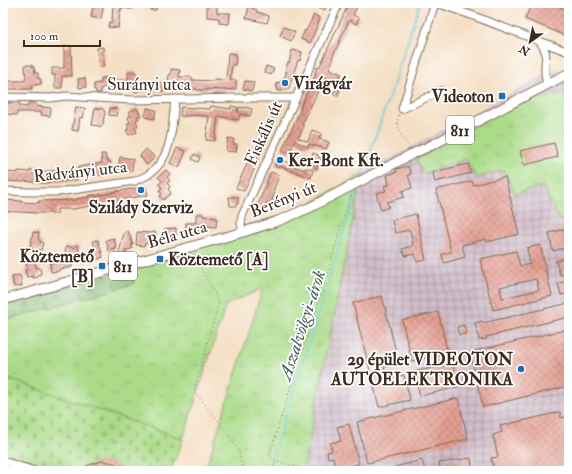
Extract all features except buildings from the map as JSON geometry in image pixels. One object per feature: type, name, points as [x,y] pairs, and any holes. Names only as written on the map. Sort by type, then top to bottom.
[{"type":"main road","name":"Berényi út","points":[[243,232],[292,216],[311,207],[569,73]]},
{"type":"main road","name":"Béla utca","points":[[3,300],[243,232]]},
{"type":"street","name":"Fiskális út","points":[[243,232],[241,224],[242,216],[339,3]]},
{"type":"street","points":[[402,109],[436,3],[470,18],[569,52]]},
{"type":"street","points":[[539,41],[546,56],[545,70],[547,84],[569,77]]},
{"type":"street","points":[[546,56],[555,50],[560,49]]},
{"type":"street","points":[[402,109],[441,91]]},
{"type":"street","name":"Surányi utca","points":[[3,96],[50,98],[66,96],[112,100],[296,98]]},
{"type":"street","name":"Radványi utca","points":[[3,191],[58,192],[135,181],[150,174],[164,157],[167,150],[175,99]]},
{"type":"street","points":[[3,461],[35,471]]},
{"type":"path","points":[[402,109],[397,120],[397,126],[412,154]]},
{"type":"path","points":[[298,468],[269,457],[326,280],[342,222],[356,184]]},
{"type":"path","points":[[195,258],[220,302],[194,391],[224,427],[240,452],[242,467],[241,471]]},
{"type":"path","points":[[537,401],[536,400],[569,392]]},
{"type":"path","points":[[272,471],[275,460]]},
{"type":"shaded area","points":[[569,70],[569,471],[303,471],[362,174],[550,72]]},
{"type":"green space","points":[[569,92],[569,219],[560,221],[542,186],[515,194],[504,170],[476,178],[466,159],[423,174],[416,159],[514,104]]},
{"type":"green space","points":[[362,174],[303,471],[205,471],[263,288],[226,305],[183,439],[3,377],[3,321],[133,284],[135,267],[280,221]]},
{"type":"green space","points":[[135,267],[134,284],[3,321],[3,305]]},
{"type":"green space","points":[[3,377],[183,439],[171,471],[3,471]]},
{"type":"waterway","name":"Aszalvölgyi-árok","points":[[362,175],[420,3]]},
{"type":"waterway","name":"Aszalvölgyi-árok","points":[[268,471],[358,187]]},
{"type":"place","name":"Virágvár","points":[[285,83]]},
{"type":"place","name":"Videoton","points":[[502,96]]},
{"type":"place","name":"Ker-Bont Kft.","points":[[280,160]]},
{"type":"place","name":"Szilády Szerviz","points":[[141,190]]},
{"type":"place","name":"Köztemető [A]","points":[[160,259]]},
{"type":"place","name":"Köztemető [B]","points":[[102,266]]},
{"type":"place","name":"29 épület VIDEOTON AUTOELEKTRONIKA","points":[[521,369]]}]
